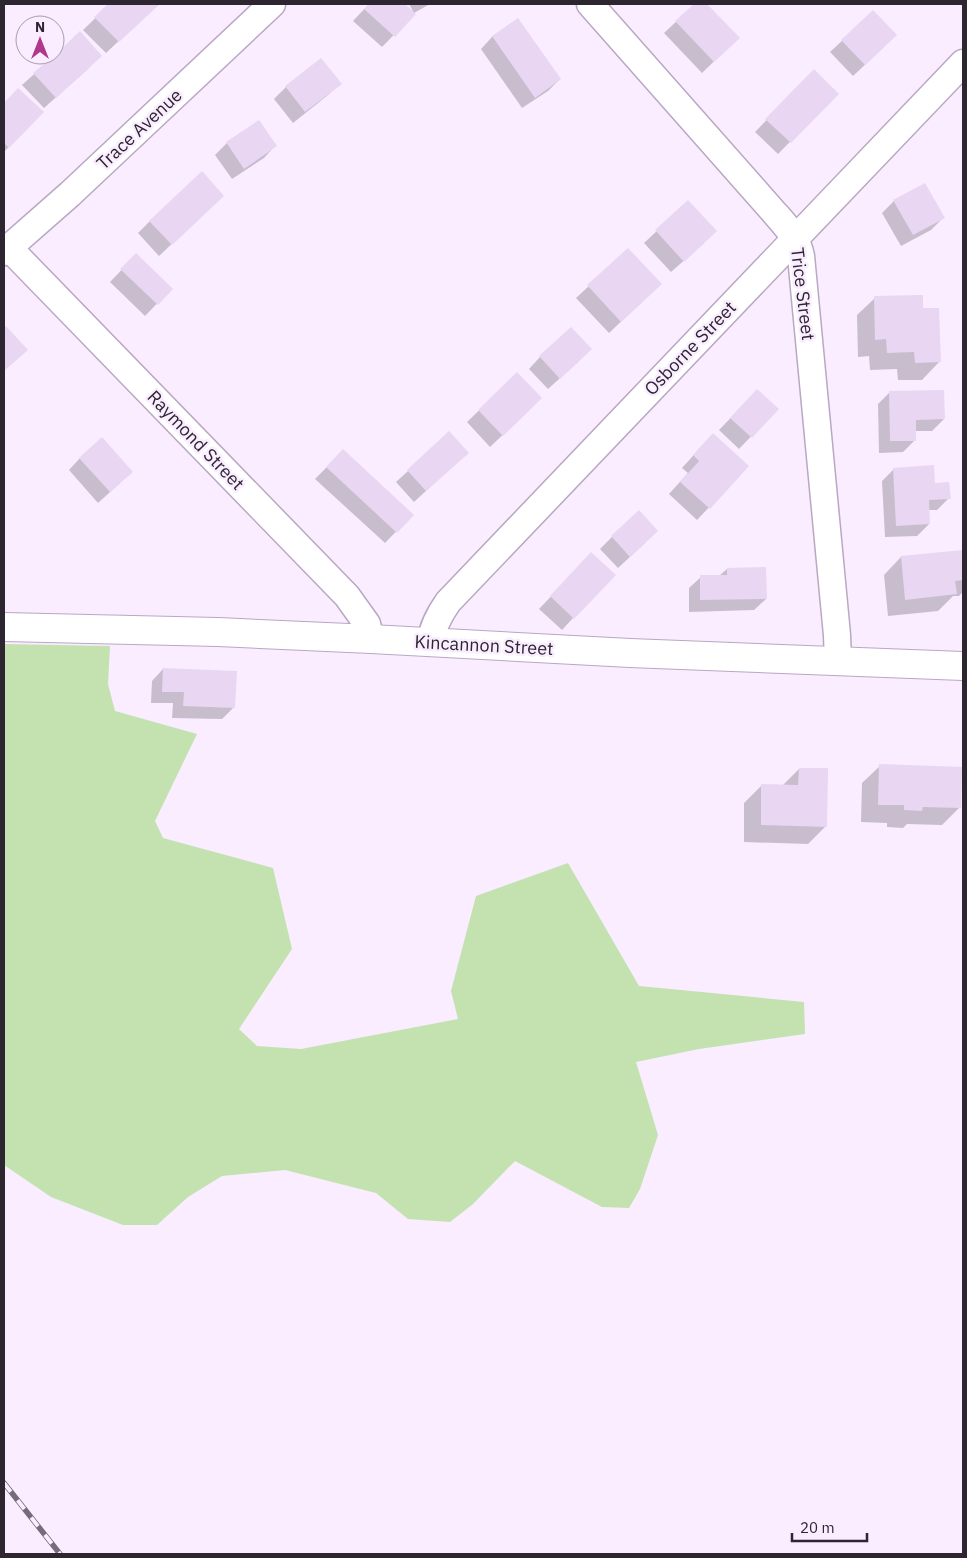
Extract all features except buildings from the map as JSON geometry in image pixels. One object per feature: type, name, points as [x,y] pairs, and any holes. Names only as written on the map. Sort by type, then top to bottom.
[{"type":"street","name":"Trace Avenue","points":[[7,250],[70,194],[272,4]]},
{"type":"street","name":"Trice Street","points":[[590,4],[796,237],[801,256],[838,661]]},
{"type":"street","name":"Osborne Street","points":[[430,642],[436,622],[448,602],[963,63]]},
{"type":"street","name":"Raymond Street","points":[[7,250],[348,596],[367,624],[371,638]]},
{"type":"street","name":"Kincannon Street","points":[[4,627],[371,638],[630,653],[963,666]]},
{"type":"green space","points":[[4,644],[110,646],[108,684],[115,711],[197,734],[155,821],[163,838],[273,868],[292,949],[239,1029],[257,1046],[301,1049],[458,1019],[451,991],[476,896],[568,863],[639,986],[804,1002],[805,1034],[699,1049],[636,1062],[658,1135],[640,1189],[629,1208],[602,1207],[515,1161],[473,1204],[450,1222],[408,1219],[376,1193],[285,1170],[222,1176],[188,1197],[157,1225],[123,1225],[51,1197],[4,1165]]},
{"type":"railway","points":[[4,1483],[60,1554]]}]
